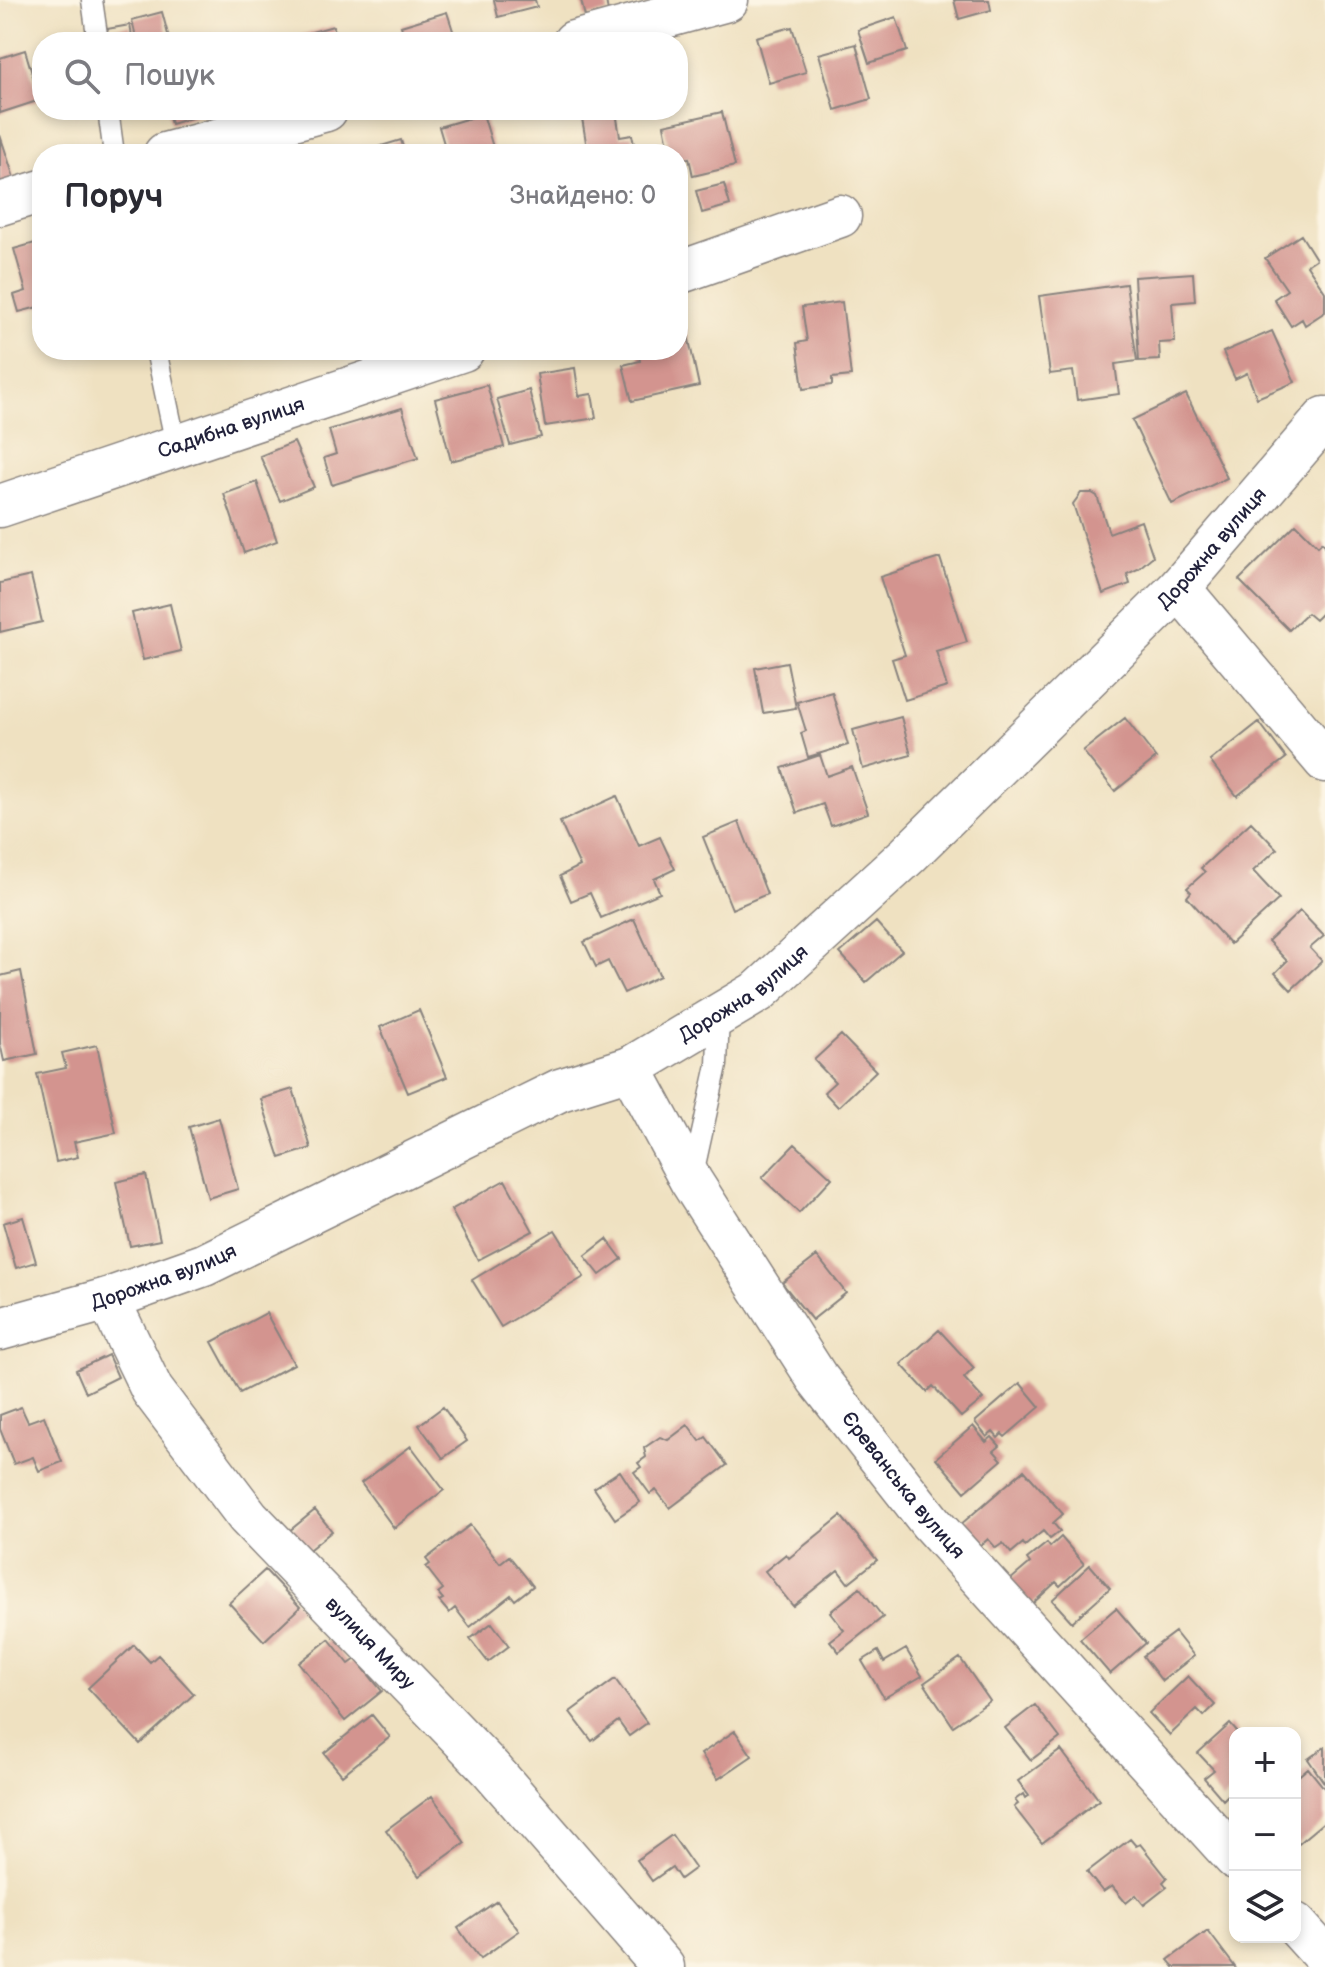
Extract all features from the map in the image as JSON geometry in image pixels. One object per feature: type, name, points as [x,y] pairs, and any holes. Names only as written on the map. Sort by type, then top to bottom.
[{"type":"street","points":[[610,32],[727,0]]},
{"type":"street","points":[[202,144],[289,120]]},
{"type":"street","points":[[0,204],[32,194]]},
{"type":"street","points":[[688,269],[840,216]]},
{"type":"street","name":"Садибна вулиця","points":[[0,506],[433,360]]},
{"type":"street","name":"Дорожна вулиця","points":[[0,1329],[108,1299],[204,1265],[560,1090],[630,1068],[759,991],[908,855],[1179,588],[1325,418]]},
{"type":"street","points":[[1179,588],[1325,761]]},
{"type":"street","name":"Єреванська вулиця","points":[[630,1068],[691,1181],[817,1378],[931,1523],[1229,1851]]},
{"type":"street","name":"вулиця Миру","points":[[108,1299],[152,1390],[248,1517],[491,1769],[663,1967]]},
{"type":"street","points":[[1301,1931],[1325,1957]]},
{"type":"lane","points":[[92,0],[97,32]]},
{"type":"lane","points":[[109,120],[113,144]]},
{"type":"lane","points":[[158,360],[176,445]]},
{"type":"lane","points":[[691,1181],[717,1065],[719,1015]]},
{"type":"building","points":[[494,0],[535,0],[537,7],[498,17]]},
{"type":"building","points":[[581,0],[606,0],[608,12],[585,17]]},
{"type":"building","points":[[954,0],[989,0],[991,10],[959,19]]},
{"type":"building","points":[[162,12],[167,32],[135,32],[132,20]]},
{"type":"building","points":[[447,12],[453,32],[403,32],[401,26]]},
{"type":"building","points":[[896,17],[907,51],[869,63],[858,30]]},
{"type":"building","points":[[130,25],[131,32],[107,32],[107,29]]},
{"type":"building","points":[[333,26],[335,32],[312,32]]},
{"type":"building","points":[[792,27],[806,72],[769,83],[756,37]]},
{"type":"building","points":[[856,44],[871,99],[835,110],[819,54]]},
{"type":"building","points":[[25,50],[32,73],[32,103],[0,113],[0,58]]},
{"type":"building","points":[[722,112],[735,166],[693,176],[688,144],[668,144],[664,125]]},
{"type":"building","points":[[463,120],[485,120],[492,144],[444,144],[439,127]]},
{"type":"building","points":[[582,120],[617,120],[620,137],[632,135],[634,144],[586,144]]},
{"type":"building","points":[[0,135],[16,184],[0,189]]},
{"type":"building","points":[[724,184],[730,205],[702,213],[696,191]]},
{"type":"building","points":[[1301,235],[1316,259],[1307,265],[1325,292],[1325,312],[1305,325],[1302,319],[1291,326],[1274,299],[1287,290],[1265,258]]},
{"type":"building","points":[[32,244],[32,309],[19,312],[14,295],[26,291],[14,249]]},
{"type":"building","points":[[1193,273],[1195,301],[1172,303],[1175,342],[1159,343],[1160,360],[1139,361],[1134,277]]},
{"type":"building","points":[[1126,284],[1137,361],[1115,364],[1119,394],[1077,400],[1073,371],[1050,374],[1039,296]]},
{"type":"building","points":[[842,302],[851,376],[832,378],[832,385],[803,389],[797,343],[807,341],[802,307]]},
{"type":"building","points":[[1272,331],[1295,382],[1257,398],[1247,373],[1235,379],[1223,352]]},
{"type":"building","points":[[688,335],[699,386],[632,401],[623,365],[640,361],[688,360]]},
{"type":"building","points":[[575,368],[579,396],[592,394],[596,418],[545,426],[537,374]]},
{"type":"building","points":[[487,385],[504,447],[451,461],[435,399]]},
{"type":"building","points":[[529,390],[541,437],[510,445],[497,399]]},
{"type":"building","points":[[1186,394],[1227,478],[1172,504],[1132,420]]},
{"type":"building","points":[[402,408],[418,458],[332,485],[324,458],[336,454],[329,430]]},
{"type":"building","points":[[294,442],[314,487],[280,501],[260,456]]},
{"type":"building","points":[[257,482],[277,541],[244,553],[224,494]]},
{"type":"building","points":[[1081,493],[1097,496],[1109,533],[1141,521],[1153,556],[1127,574],[1130,584],[1103,594],[1073,504]]},
{"type":"building","points":[[1296,524],[1318,546],[1322,542],[1325,545],[1325,610],[1315,620],[1307,613],[1289,630],[1239,580]]},
{"type":"building","points":[[940,558],[967,642],[936,651],[947,687],[905,700],[892,659],[905,655],[880,577]]},
{"type":"building","points":[[31,576],[42,622],[0,632],[0,583]]},
{"type":"building","points":[[170,604],[181,651],[143,660],[132,613]]},
{"type":"building","points":[[787,662],[796,708],[763,713],[755,668]]},
{"type":"building","points":[[832,692],[848,745],[808,757],[801,733],[806,731],[797,702]]},
{"type":"building","points":[[901,717],[911,755],[863,769],[853,730]]},
{"type":"building","points":[[1125,718],[1156,758],[1115,791],[1083,751]]},
{"type":"building","points":[[1259,722],[1286,758],[1237,796],[1210,761]]},
{"type":"building","points":[[820,755],[827,776],[852,767],[868,813],[831,826],[823,804],[797,813],[782,768]]},
{"type":"building","points":[[617,796],[639,846],[660,837],[675,869],[654,879],[660,893],[601,918],[590,893],[571,901],[560,876],[580,866],[560,822]]},
{"type":"building","points":[[739,822],[767,894],[732,909],[703,837]]},
{"type":"building","points":[[1251,822],[1277,849],[1253,871],[1279,899],[1230,944],[1187,897],[1191,892],[1187,888],[1205,872],[1201,868]]},
{"type":"building","points":[[1300,911],[1324,936],[1310,948],[1322,961],[1291,990],[1275,973],[1287,961],[1268,941]]},
{"type":"building","points":[[634,919],[660,976],[624,993],[608,961],[596,967],[584,942]]},
{"type":"building","points":[[876,922],[902,951],[866,982],[840,953]]},
{"type":"building","points":[[21,971],[37,1054],[4,1061],[0,1043],[0,976]]},
{"type":"building","points":[[419,1010],[447,1077],[408,1093],[380,1027]]},
{"type":"building","points":[[841,1035],[876,1071],[838,1107],[824,1092],[835,1082],[814,1060]]},
{"type":"building","points":[[97,1045],[116,1133],[74,1142],[78,1157],[56,1162],[37,1074],[66,1068],[62,1053]]},
{"type":"building","points":[[293,1089],[311,1148],[280,1158],[261,1099]]},
{"type":"building","points":[[219,1118],[238,1189],[208,1198],[189,1127]]},
{"type":"building","points":[[795,1144],[832,1178],[799,1213],[762,1178]]},
{"type":"building","points":[[146,1175],[160,1240],[130,1246],[116,1182]]},
{"type":"building","points":[[505,1180],[533,1231],[478,1260],[451,1210]]},
{"type":"building","points":[[23,1217],[36,1262],[16,1268],[3,1223]]},
{"type":"building","points":[[555,1230],[584,1277],[501,1327],[472,1280]]},
{"type":"building","points":[[607,1239],[622,1259],[600,1275],[585,1256]]},
{"type":"building","points":[[817,1256],[846,1293],[812,1320],[782,1283]]},
{"type":"building","points":[[266,1313],[294,1364],[240,1393],[212,1342]]},
{"type":"building","points":[[939,1330],[974,1368],[964,1378],[983,1399],[961,1417],[933,1386],[927,1392],[901,1364]]},
{"type":"building","points":[[108,1355],[118,1377],[86,1393],[76,1370]]},
{"type":"building","points":[[1020,1383],[1040,1407],[1005,1437],[1002,1434],[998,1438],[993,1432],[987,1437],[975,1422]]},
{"type":"building","points":[[21,1407],[28,1422],[44,1416],[62,1462],[39,1471],[33,1457],[14,1464],[0,1429],[0,1415]]},
{"type":"building","points":[[443,1407],[467,1441],[443,1458],[419,1425]]},
{"type":"building","points":[[688,1425],[700,1441],[706,1437],[727,1465],[670,1508],[656,1490],[650,1494],[634,1472],[641,1467],[638,1463],[646,1457],[644,1448],[660,1437],[668,1440]]},
{"type":"building","points":[[973,1426],[986,1442],[992,1437],[1000,1446],[994,1451],[1002,1460],[965,1492],[936,1458]]},
{"type":"building","points":[[411,1446],[444,1490],[394,1528],[361,1483]]},
{"type":"building","points":[[1024,1470],[1063,1514],[1053,1523],[1060,1531],[1050,1539],[1043,1531],[1011,1553],[1003,1543],[996,1548],[988,1539],[979,1547],[960,1525]]},
{"type":"building","points":[[620,1471],[640,1502],[615,1519],[594,1488]]},
{"type":"building","points":[[315,1510],[332,1531],[305,1553],[288,1532]]},
{"type":"building","points":[[841,1516],[877,1560],[848,1583],[838,1570],[793,1606],[765,1571],[786,1554],[789,1558]]},
{"type":"building","points":[[470,1525],[500,1563],[509,1556],[533,1586],[515,1600],[511,1595],[470,1627],[455,1608],[449,1613],[439,1601],[443,1599],[438,1593],[443,1589],[426,1567],[430,1564],[426,1559]]},
{"type":"building","points":[[1061,1537],[1084,1564],[1060,1586],[1056,1582],[1031,1605],[1010,1580],[1030,1563],[1027,1559],[1047,1543],[1050,1547]]},
{"type":"building","points":[[1090,1565],[1110,1588],[1072,1622],[1052,1600]]},
{"type":"building","points":[[265,1570],[300,1607],[264,1641],[229,1603]]},
{"type":"building","points":[[860,1588],[883,1617],[839,1652],[830,1641],[844,1630],[830,1612]]},
{"type":"building","points":[[1116,1608],[1146,1643],[1110,1674],[1080,1639]]},
{"type":"building","points":[[492,1623],[509,1646],[488,1662],[470,1639]]},
{"type":"building","points":[[1175,1632],[1194,1656],[1162,1681],[1143,1656]]},
{"type":"building","points":[[329,1639],[349,1664],[356,1659],[382,1691],[345,1721],[299,1663]]},
{"type":"building","points":[[134,1645],[150,1662],[158,1655],[194,1694],[140,1744],[88,1688]]},
{"type":"building","points":[[906,1649],[922,1676],[884,1698],[862,1661],[878,1651],[884,1662]]},
{"type":"building","points":[[960,1658],[990,1701],[953,1726],[924,1683]]},
{"type":"building","points":[[1188,1676],[1215,1705],[1204,1716],[1197,1709],[1170,1735],[1149,1713]]},
{"type":"building","points":[[615,1679],[647,1723],[629,1736],[618,1721],[592,1741],[570,1712]]},
{"type":"building","points":[[1035,1705],[1060,1738],[1031,1760],[1005,1728]]},
{"type":"building","points":[[372,1715],[390,1737],[342,1775],[324,1753]]},
{"type":"building","points":[[1230,1724],[1233,1727],[1229,1727],[1229,1794],[1223,1800],[1204,1778],[1214,1770],[1198,1753]]},
{"type":"building","points":[[735,1731],[752,1756],[718,1779],[701,1754]]},
{"type":"building","points":[[1325,1747],[1325,1784],[1308,1759]]},
{"type":"building","points":[[1061,1750],[1099,1800],[1042,1843],[1014,1807],[1018,1804],[1015,1800],[1023,1794],[1025,1798],[1029,1796],[1018,1781]]},
{"type":"building","points":[[1308,1768],[1325,1789],[1325,1821],[1301,1841],[1301,1799],[1301,1774]]},
{"type":"building","points":[[432,1796],[465,1843],[419,1876],[386,1830]]},
{"type":"building","points":[[672,1835],[695,1868],[680,1879],[672,1867],[652,1881],[637,1860]]},
{"type":"building","points":[[1130,1839],[1136,1846],[1140,1844],[1167,1878],[1163,1882],[1167,1887],[1144,1905],[1136,1895],[1126,1903],[1112,1886],[1103,1892],[1087,1872]]},
{"type":"building","points":[[497,1901],[519,1931],[480,1959],[458,1928]]},
{"type":"building","points":[[1208,1931],[1235,1967],[1174,1967],[1168,1960]]}]
